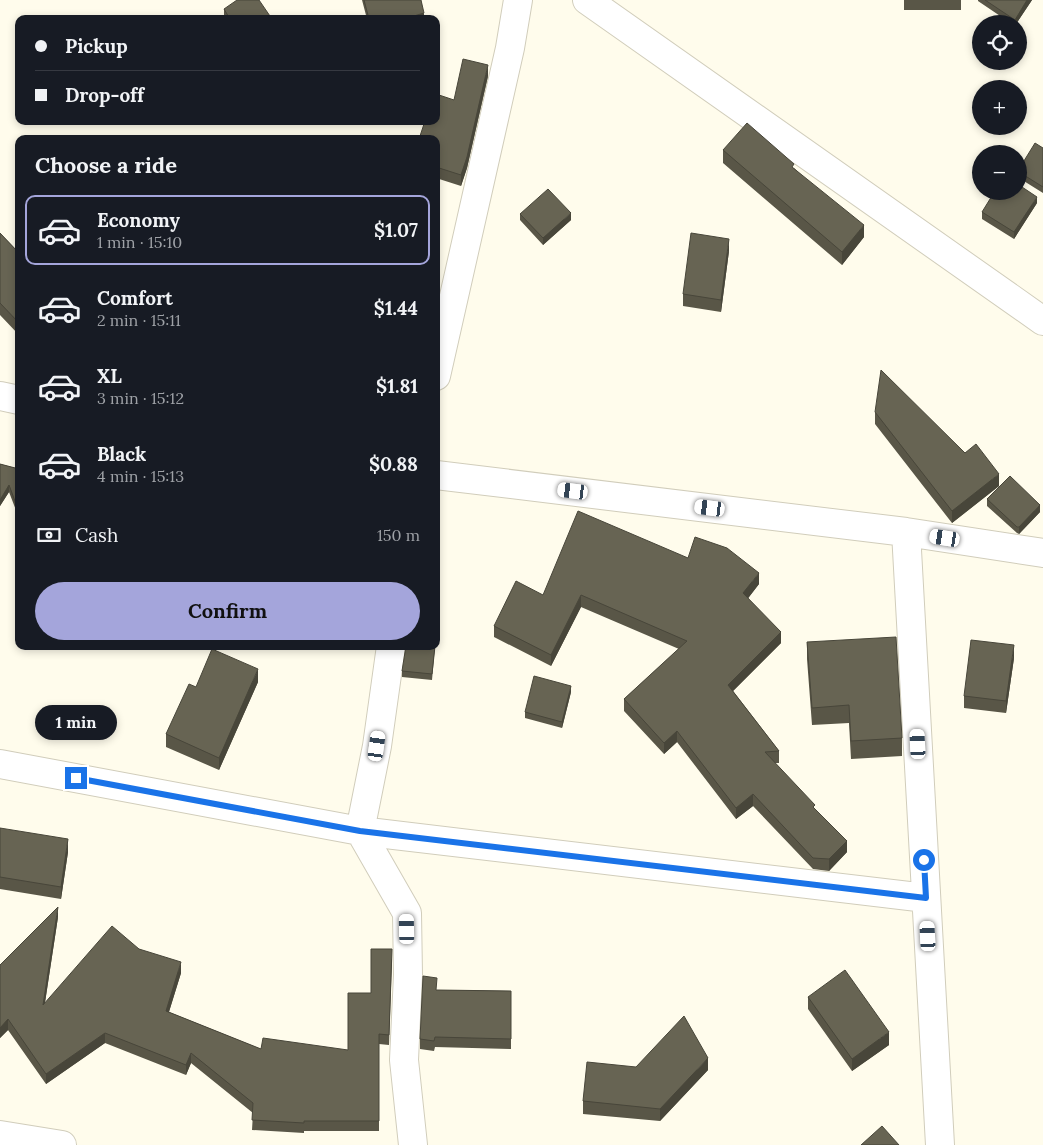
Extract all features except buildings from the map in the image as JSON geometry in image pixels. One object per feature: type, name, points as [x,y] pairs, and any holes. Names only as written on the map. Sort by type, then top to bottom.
[{"type":"street","points":[[440,358],[510,48],[518,0]]},
{"type":"street","points":[[587,0],[1043,321]]},
{"type":"street","points":[[0,396],[15,399]]},
{"type":"street","points":[[440,475],[906,532],[1043,553]]},
{"type":"street","points":[[906,532],[940,1145]]},
{"type":"street","points":[[390,650],[377,746],[360,831],[407,913],[408,975],[404,1060],[413,1145]]},
{"type":"street","points":[[0,764],[360,831],[926,898]]},
{"type":"street","points":[[0,1135],[62,1145]]},
{"type":"route","points":[[76,778],[360,831],[926,898],[924,860]]}]
